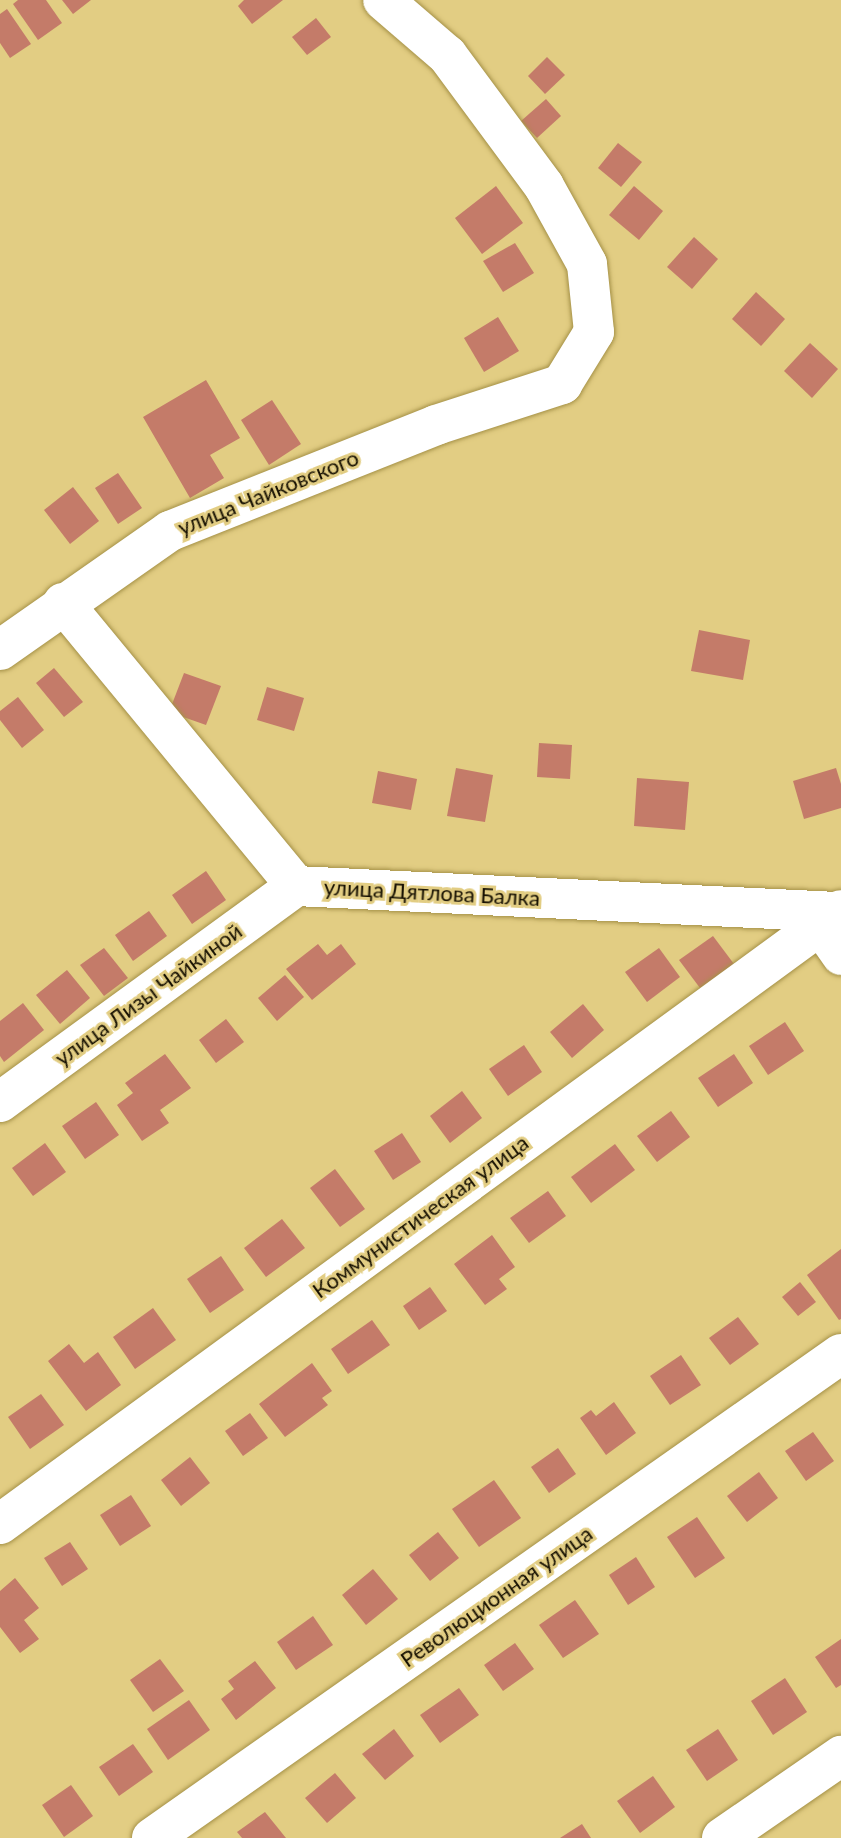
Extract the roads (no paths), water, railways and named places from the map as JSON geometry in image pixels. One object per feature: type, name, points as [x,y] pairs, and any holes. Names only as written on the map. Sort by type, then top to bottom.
[{"type":"street","name":"улица Чайковского","points":[[0,650],[170,531],[436,425],[562,384],[594,332],[587,264],[544,186],[447,55],[383,0]]},
{"type":"street","name":"улица Дятлова Балка","points":[[63,603],[296,886],[833,915]]},
{"type":"street","name":"улица Лизы Чайкиной","points":[[0,1102],[296,886]]},
{"type":"street","points":[[833,915],[841,955]]},
{"type":"street","name":"Коммунистическая улица","points":[[0,1524],[833,915]]},
{"type":"street","name":"Революционная улица","points":[[152,1838],[841,1354]]},
{"type":"street","points":[[722,1838],[841,1756]]}]
